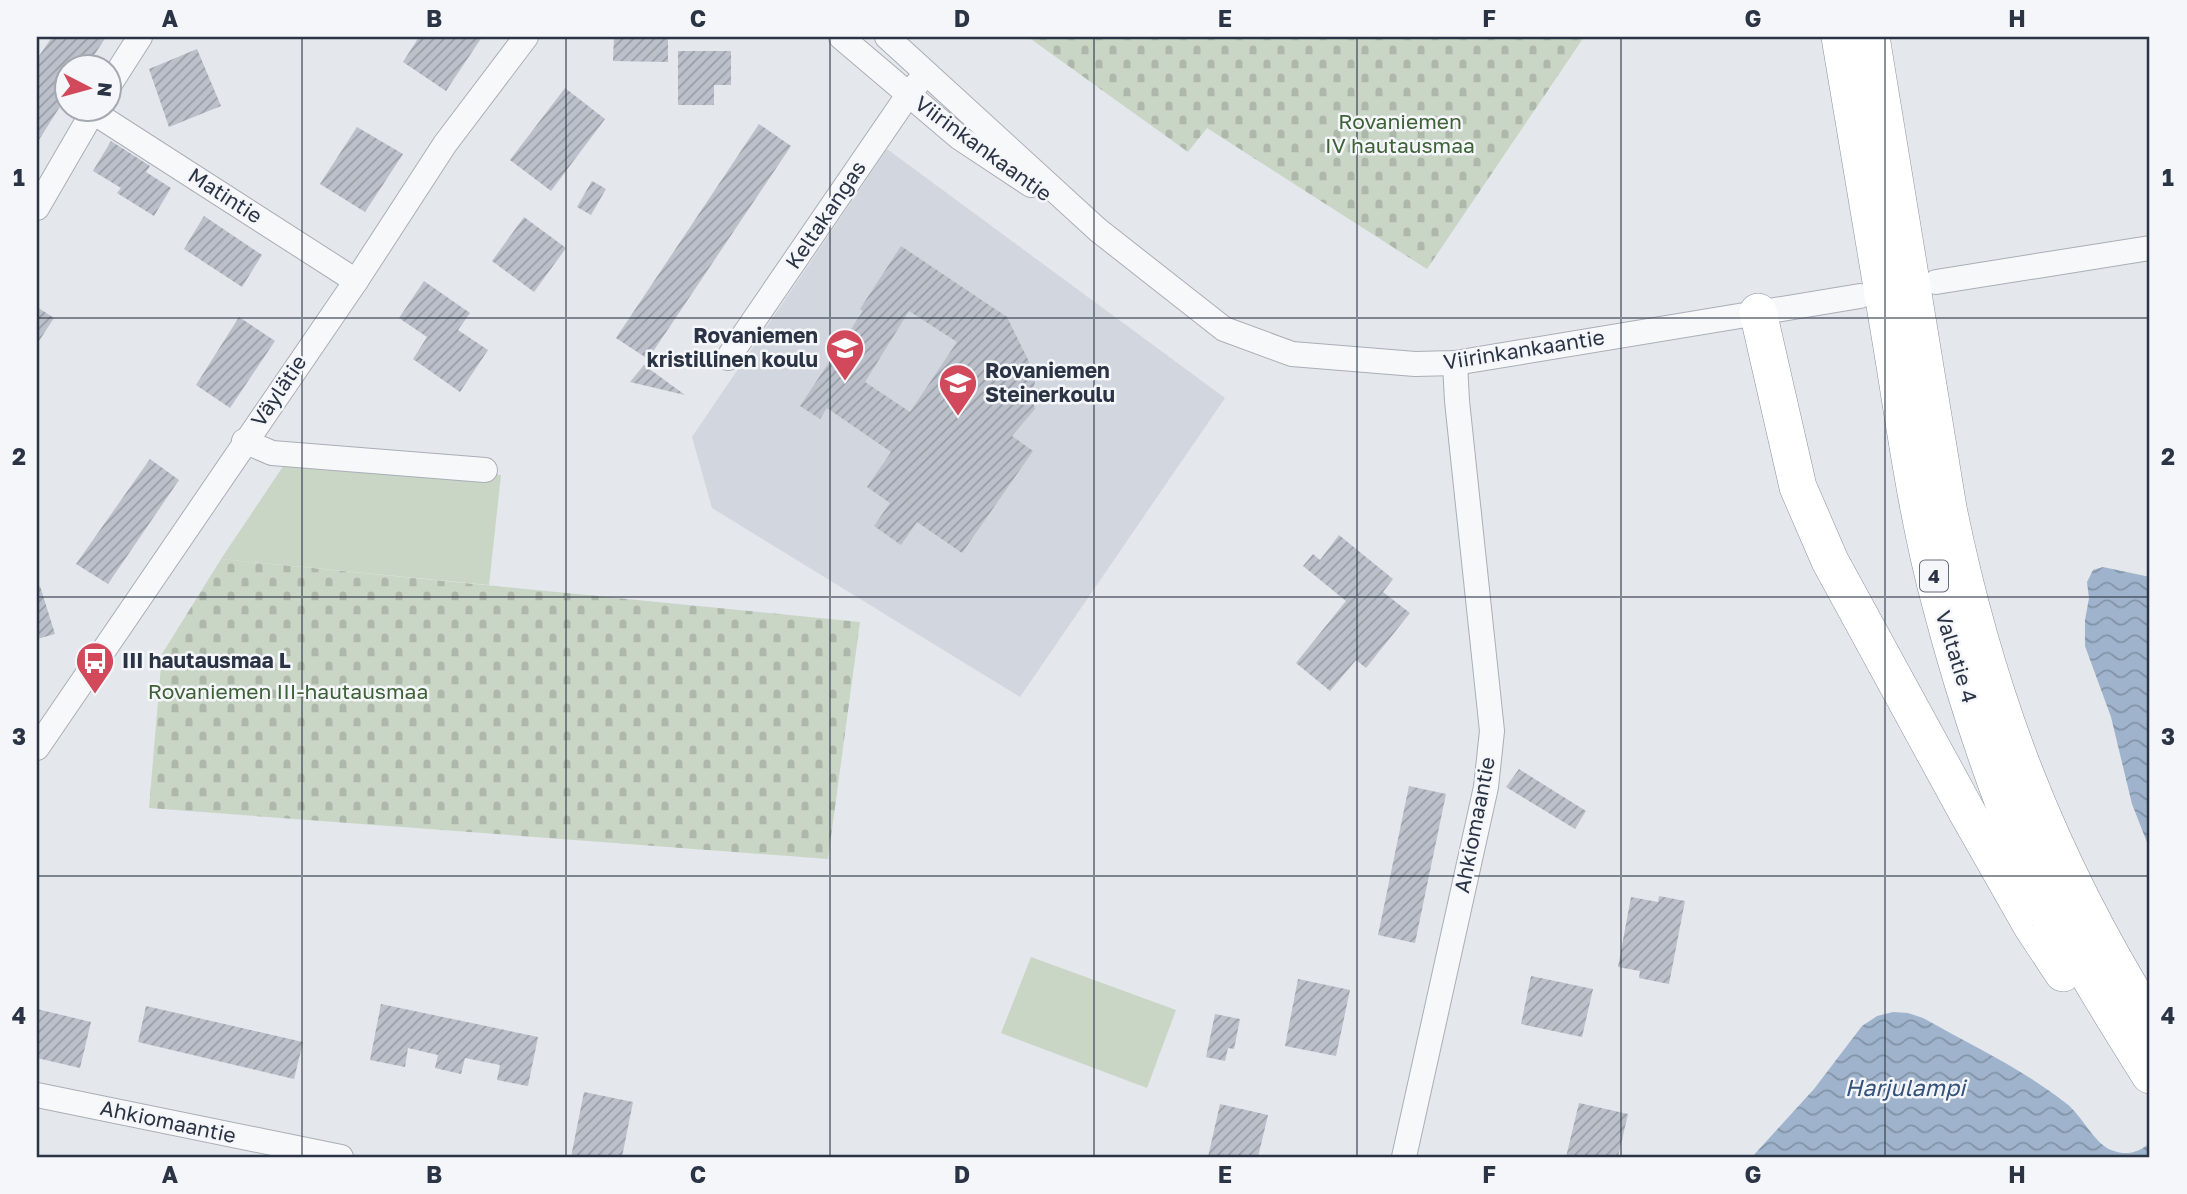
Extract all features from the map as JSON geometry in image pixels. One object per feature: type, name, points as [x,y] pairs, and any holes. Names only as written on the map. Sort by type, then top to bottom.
[{"type":"highway","name":"Valtatie 4","points":[[1840,37],[1910,453],[1933,572],[1953,648],[2007,810],[2071,943],[2150,1077]]},
{"type":"highway","name":"Valtatie 4","points":[[1871,37],[1948,508],[1979,640],[2019,762],[2040,815],[2080,899],[2150,1021]]},
{"type":"highway","points":[[1758,312],[1798,487],[1830,561],[2032,926],[2095,1021],[2150,1077]]},
{"type":"street","points":[[122,64],[139,37]]},
{"type":"street","name":"Väylätie","points":[[41,734],[356,281],[445,144],[526,37]]},
{"type":"street","name":"Viirinkankaantie","points":[[841,37],[960,138],[1098,230]]},
{"type":"street","name":"Viirinkankaantie","points":[[887,37],[1098,230],[1224,330],[1292,355],[1455,363],[1860,296]]},
{"type":"street","name":"Keltakangas","points":[[728,358],[908,95],[926,73]]},
{"type":"street","points":[[37,208],[87,122]]},
{"type":"street","name":"Matintie","points":[[112,122],[356,281]]},
{"type":"street","points":[[1936,282],[2150,248]]},
{"type":"street","name":"Ahkiomaantie","points":[[1405,1157],[1486,787],[1492,731],[1455,363]]},
{"type":"street","points":[[244,441],[272,453],[485,470]]},
{"type":"street","name":"Ahkiomaantie","points":[[37,1095],[341,1157]]},
{"type":"shaded area","name":"Rovaniemen Steinerkoulu","points":[[887,149],[1225,398],[1020,697],[712,508],[692,437]]},
{"type":"green space","name":"Rovaniemen IV hautausmaa","points":[[1028,37],[1584,37],[1427,269],[1207,128],[1188,152]]},
{"type":"green space","points":[[290,456],[501,475],[489,585],[221,559]]},
{"type":"green space","name":"Rovaniemen III-hautausmaa","points":[[221,559],[860,622],[828,859],[149,808],[162,654]]},
{"type":"green space","points":[[1031,957],[1176,1010],[1147,1088],[1001,1033]]},
{"type":"water","points":[[2103,567],[2150,577],[2150,850],[2132,804],[2111,717],[2085,646],[2085,620],[2089,598],[2087,582],[2093,570]]},
{"type":"water","name":"Harjulampi","points":[[1893,1012],[1923,1018],[2033,1080],[2067,1104],[2105,1147],[2122,1153],[2141,1149],[2150,1143],[2150,1157],[1752,1157],[1814,1089],[1862,1026],[1877,1016]]},
{"type":"building","points":[[52,37],[106,37],[96,52],[52,52],[52,119],[37,143],[37,59]]},
{"type":"building","points":[[419,37],[482,37],[446,91],[403,62]]},
{"type":"building","points":[[614,37],[668,37],[668,62],[613,61]]},
{"type":"building","points":[[197,49],[221,106],[169,127],[149,69]]},
{"type":"building","points":[[678,51],[731,51],[731,85],[714,85],[714,105],[678,105]]},
{"type":"building","points":[[565,88],[605,119],[551,191],[510,160]]},
{"type":"building","points":[[759,124],[791,146],[648,359],[616,338]]},
{"type":"building","points":[[357,127],[403,154],[365,212],[320,184]]},
{"type":"building","points":[[111,141],[150,166],[146,172],[171,188],[154,216],[117,193],[121,188],[93,171]]},
{"type":"building","points":[[592,181],[606,189],[591,215],[577,207]]},
{"type":"building","points":[[204,216],[262,255],[242,287],[184,249]]},
{"type":"building","points":[[524,217],[566,248],[534,292],[492,261]]},
{"type":"building","points":[[901,246],[1007,317],[1036,376],[1032,396],[1035,409],[1012,436],[1033,451],[962,553],[917,522],[901,545],[874,526],[890,503],[867,487],[891,452],[827,408],[820,419],[800,406],[863,311],[860,309]],"holes":[[[909,311],[957,342],[910,412],[865,382]]]},
{"type":"building","points":[[424,281],[470,313],[458,330],[488,350],[460,392],[413,359],[427,337],[399,318]]},
{"type":"building","points":[[37,307],[54,318],[37,344]]},
{"type":"building","points":[[239,317],[275,341],[230,408],[196,385]]},
{"type":"building","points":[[644,365],[685,395],[630,382]]},
{"type":"building","points":[[150,459],[179,480],[108,584],[76,564]]},
{"type":"building","points":[[1339,535],[1393,579],[1383,592],[1410,613],[1366,668],[1356,660],[1330,691],[1296,663],[1346,601],[1303,566],[1313,554],[1320,560]]},
{"type":"building","points":[[40,586],[55,634],[37,639],[37,587]]},
{"type":"building","points":[[1519,769],[1586,811],[1575,829],[1506,787]]},
{"type":"building","points":[[1409,786],[1446,794],[1415,943],[1378,935]]},
{"type":"building","points":[[1659,896],[1685,901],[1669,984],[1639,978],[1640,971],[1618,967],[1631,897],[1658,902]]},
{"type":"building","points":[[1531,976],[1593,989],[1582,1037],[1521,1024]]},
{"type":"building","points":[[1298,979],[1350,990],[1336,1056],[1285,1046]]},
{"type":"building","points":[[381,1004],[538,1037],[528,1086],[497,1080],[500,1065],[465,1058],[461,1074],[435,1068],[438,1055],[408,1048],[405,1067],[370,1060]]},
{"type":"building","points":[[146,1006],[303,1042],[294,1079],[138,1042]]},
{"type":"building","points":[[37,1009],[91,1022],[80,1068],[37,1058]]},
{"type":"building","points":[[1215,1014],[1240,1019],[1234,1049],[1228,1048],[1225,1061],[1206,1057]]},
{"type":"building","points":[[584,1092],[633,1102],[622,1157],[571,1157]]},
{"type":"building","points":[[1579,1103],[1628,1114],[1618,1157],[1566,1157]]},
{"type":"building","points":[[1220,1104],[1268,1115],[1258,1157],[1208,1157]]},
{"type":"place","name":"Rovaniemen kristillinen koulu","points":[[845,382]]},
{"type":"place","name":"Rovaniemen Steinerkoulu","points":[[958,417]]},
{"type":"place","name":"III hautausmaa L","points":[[95,695]]}]
